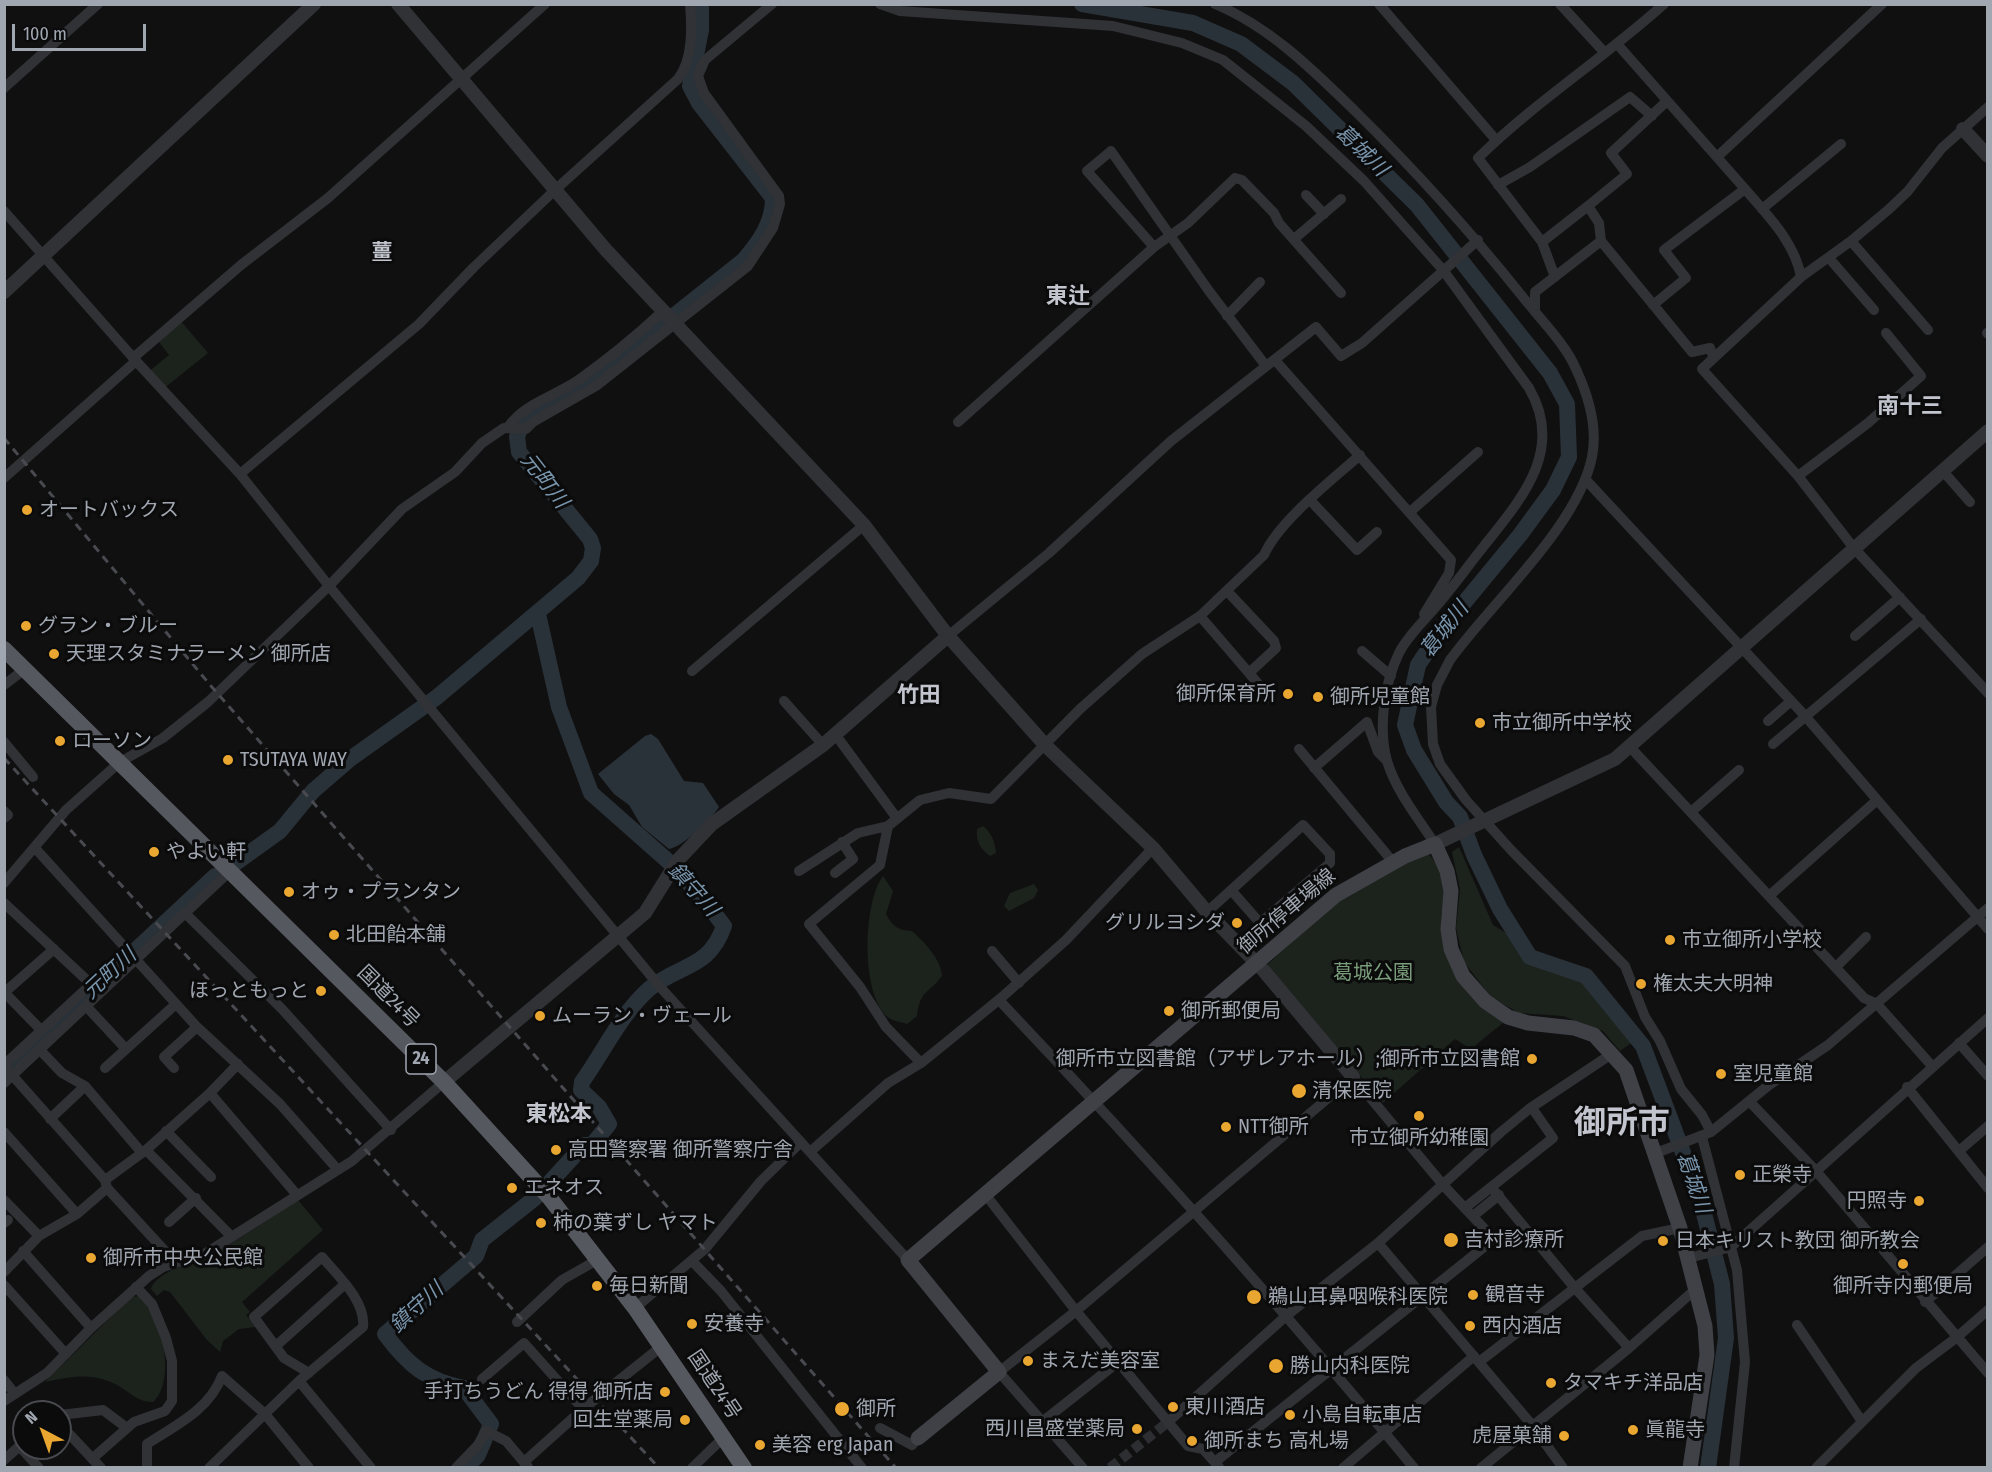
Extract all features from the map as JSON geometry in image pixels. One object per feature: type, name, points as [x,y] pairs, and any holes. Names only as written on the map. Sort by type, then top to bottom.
[{"type":"highway","name":"国道24号","points":[[4,649],[444,1082],[549,1197],[635,1308],[744,1467]]},
{"type":"main road","name":"御所停車場線","points":[[908,1260],[1336,895],[1393,862],[1440,842]]},
{"type":"main road","points":[[1440,842],[1451,891],[1448,929],[1451,949],[1463,975],[1485,1001],[1508,1017],[1528,1023],[1574,1028],[1594,1035],[1613,1053],[1626,1071],[1660,1152],[1680,1228],[1692,1257],[1705,1326],[1707,1355],[1690,1467]]},
{"type":"main road","points":[[908,1260],[999,1372],[918,1438]]},
{"type":"street","points":[[4,88],[98,4]]},
{"type":"street","points":[[4,292],[314,4]]},
{"type":"street","points":[[398,4],[555,190],[663,311],[864,525],[948,636],[1046,746],[1153,848],[1353,1077],[1444,1186],[1494,1239],[1217,1465],[1203,1449],[1188,1446],[1167,1422],[1076,1311],[985,1194]]},
{"type":"street","points":[[4,478],[241,265],[328,198],[545,4]]},
{"type":"street","points":[[240,474],[419,324],[474,267],[555,190],[678,79],[688,60],[692,27],[690,4]]},
{"type":"street","points":[[509,428],[526,429],[533,422],[596,386],[674,322],[748,266],[773,228],[780,204],[773,184],[699,85],[700,67],[703,60],[772,4]]},
{"type":"street","points":[[880,4],[900,11],[940,15],[1113,26],[1182,43],[1223,60],[1306,126],[1364,181],[1444,269],[1529,388],[1539,404],[1544,430],[1538,464],[1518,503],[1420,622],[1399,654],[1384,705],[1383,729],[1387,760],[1405,798],[1440,842],[1615,759],[1853,547],[1988,431]]},
{"type":"street","points":[[1215,4],[1260,28],[1289,50],[1408,162],[1535,312],[1575,367],[1588,399],[1594,436],[1586,480],[1565,518],[1464,640],[1437,685],[1431,707],[1432,744],[1453,784],[1483,823],[1625,966],[1645,1017],[1660,1041],[1681,1089],[1702,1115],[1704,1136],[1737,1270],[1745,1362],[1734,1467]]},
{"type":"street","points":[[1379,4],[1496,141]]},
{"type":"street","points":[[1560,4],[1605,53]]},
{"type":"street","points":[[1556,277],[1542,242],[1478,158],[1605,53],[1618,45],[1664,4]]},
{"type":"street","points":[[1718,156],[1882,4]]},
{"type":"street","points":[[1618,45],[1666,102],[1718,156],[1762,209],[1788,242],[1798,262],[1801,277]]},
{"type":"street","points":[[688,60],[703,60]]},
{"type":"street","points":[[1498,185],[1530,167],[1630,97],[1652,116]]},
{"type":"street","points":[[1542,242],[1627,174],[1611,153],[1666,102]]},
{"type":"street","points":[[1988,107],[1936,154],[1908,191],[1851,242],[1801,277],[1713,356],[1702,369],[1798,476],[1853,547],[1988,693]]},
{"type":"street","points":[[1963,129],[1988,156]]},
{"type":"street","points":[[1762,209],[1841,144]]},
{"type":"street","points":[[1154,247],[1087,171],[1112,151],[1227,316],[1360,455],[1451,560],[1449,573],[1427,606],[1420,622]]},
{"type":"street","points":[[958,422],[1154,247],[1188,223],[1235,178],[1242,180],[1341,293]]},
{"type":"street","points":[[1653,304],[1686,278],[1664,250],[1745,189]]},
{"type":"street","points":[[1306,195],[1324,214]]},
{"type":"street","points":[[1294,239],[1341,199]]},
{"type":"street","points":[[1588,206],[1599,223],[1601,241],[1692,352],[1710,348],[1713,356]]},
{"type":"street","points":[[4,211],[135,360],[240,474],[329,586],[658,984],[908,1260]]},
{"type":"street","points":[[4,1401],[47,1373],[91,1328],[162,1267],[206,1253],[338,1170],[391,1130],[444,1082],[645,913],[678,860],[712,824],[823,745],[948,636],[1049,553],[1171,441],[1316,327],[1341,356],[1362,343],[1476,241]]},
{"type":"street","points":[[1535,292],[1601,241]]},
{"type":"street","points":[[1851,242],[1928,330]]},
{"type":"street","points":[[1829,258],[1874,310]]},
{"type":"street","points":[[1227,316],[1260,282]]},
{"type":"street","points":[[1513,284],[1535,292]]},
{"type":"street","points":[[1535,292],[1535,312]]},
{"type":"street","points":[[4,884],[59,818],[120,762],[163,738],[208,702],[329,586],[402,509],[455,471],[482,443],[509,428],[528,407],[576,382],[617,351],[663,311]]},
{"type":"street","points":[[1798,476],[1868,423],[1922,376],[1886,333]]},
{"type":"street","points":[[1410,512],[1478,452]]},
{"type":"street","points":[[921,1063],[886,1027],[860,987],[809,924],[880,865],[888,826],[896,817],[920,800],[937,794],[949,793],[992,799],[1080,710],[1142,654],[1200,616],[1227,591],[1264,555],[1268,544],[1310,500],[1360,455]]},
{"type":"street","points":[[1942,470],[1970,502]]},
{"type":"street","points":[[1586,480],[1806,717],[1988,929]]},
{"type":"street","points":[[1310,500],[1357,550],[1377,532]]},
{"type":"street","points":[[692,671],[864,525]]},
{"type":"street","points":[[1227,591],[1274,641],[1276,648],[1249,673]]},
{"type":"street","points":[[1856,636],[1900,597]]},
{"type":"street","points":[[1200,616],[1271,699]]},
{"type":"street","points":[[1773,744],[1921,619]]},
{"type":"street","points":[[1362,651],[1391,675]]},
{"type":"street","points":[[4,686],[24,669]]},
{"type":"street","points":[[784,701],[823,745]]},
{"type":"street","points":[[1768,722],[1791,701]]},
{"type":"street","points":[[1314,768],[1367,722],[1378,752],[1387,760]]},
{"type":"street","points":[[835,734],[896,817]]},
{"type":"street","points":[[4,742],[33,777]]},
{"type":"street","points":[[1630,747],[1864,998],[1877,1004],[1932,1066]]},
{"type":"street","points":[[1299,749],[1393,862]]},
{"type":"street","points":[[1691,812],[1739,770]]},
{"type":"street","points":[[1770,896],[1876,801]]},
{"type":"street","points":[[4,811],[8,815],[4,818]]},
{"type":"street","points":[[1207,912],[1231,890],[1303,825],[1330,854],[1330,863],[1260,923],[1231,890]]},
{"type":"street","points":[[799,871],[858,833],[888,826]]},
{"type":"street","points":[[835,873],[853,859],[842,842]]},
{"type":"street","points":[[35,848],[197,1027],[280,1104],[338,1170]]},
{"type":"street","points":[[810,1152],[888,1083],[921,1063],[1019,983],[1066,940],[1153,848]]},
{"type":"street","points":[[8,1079],[230,871]]},
{"type":"street","points":[[4,903],[91,984]]},
{"type":"street","points":[[1660,1152],[1704,1136],[1828,1045],[1988,908]]},
{"type":"street","points":[[185,913],[282,1009],[391,1130]]},
{"type":"street","points":[[1836,967],[1866,937]]},
{"type":"street","points":[[41,1030],[5,992],[54,949]]},
{"type":"street","points":[[127,951],[4,1066],[8,1079],[50,1119],[175,1262]]},
{"type":"street","points":[[992,951],[1019,983]]},
{"type":"street","points":[[999,1000],[1095,1102],[1286,1316],[1414,1467]]},
{"type":"street","points":[[105,1068],[176,1004]]},
{"type":"street","points":[[86,1006],[126,1049]]},
{"type":"street","points":[[1692,1257],[1730,1247],[1907,1087],[1988,1018]]},
{"type":"street","points":[[174,1068],[164,1057],[197,1027]]},
{"type":"street","points":[[1959,1043],[1988,1076]]},
{"type":"street","points":[[40,1050],[62,1073],[85,1086],[144,1151],[196,1198],[231,1236]]},
{"type":"street","points":[[1167,1422],[1286,1316],[1378,1243],[1532,1108],[1613,1053]]},
{"type":"street","points":[[4,1272],[39,1236],[77,1215],[106,1184],[210,1093],[238,1064]]},
{"type":"street","points":[[1083,1467],[999,1372],[1076,1311],[1353,1077]]},
{"type":"street","points":[[50,1119],[85,1086]]},
{"type":"street","points":[[1907,1087],[1988,1188]]},
{"type":"street","points":[[210,1093],[297,1195]]},
{"type":"street","points":[[1749,1101],[1816,1171],[1925,1302],[1988,1373]]},
{"type":"street","points":[[1470,1211],[1553,1137],[1532,1108]]},
{"type":"street","points":[[1959,1151],[1988,1126]]},
{"type":"street","points":[[166,1131],[211,1177]]},
{"type":"street","points":[[4,1132],[77,1215]]},
{"type":"street","points":[[635,1308],[705,1249],[761,1181],[801,1142]]},
{"type":"street","points":[[1495,1191],[1574,1287],[1629,1348]]},
{"type":"street","points":[[169,1222],[196,1198]]},
{"type":"street","points":[[4,1200],[39,1236]]},
{"type":"street","points":[[1342,1467],[1477,1359],[1642,1236],[1680,1228]]},
{"type":"street","points":[[1378,1243],[1532,1425],[1563,1467]]},
{"type":"street","points":[[1925,1302],[1988,1247]]},
{"type":"street","points":[[23,1251],[91,1328]]},
{"type":"street","points":[[209,1467],[299,1381],[309,1373],[363,1327],[364,1318],[345,1284],[322,1257],[254,1317],[277,1345],[284,1358],[309,1373]]},
{"type":"street","points":[[517,1323],[562,1280],[599,1259]]},
{"type":"street","points":[[692,1261],[721,1291],[862,1467]]},
{"type":"street","points":[[277,1345],[345,1284]]},
{"type":"street","points":[[4,1285],[66,1354]]},
{"type":"street","points":[[93,1458],[139,1420],[165,1411],[170,1407],[174,1394],[172,1361],[166,1338],[155,1309],[136,1287]]},
{"type":"street","points":[[1481,1467],[1629,1348],[1697,1288]]},
{"type":"street","points":[[1816,1467],[1916,1368],[1988,1310]]},
{"type":"street","points":[[1797,1325],[1861,1420]]},
{"type":"street","points":[[482,1379],[524,1343],[583,1409]]},
{"type":"street","points":[[456,1467],[478,1445],[486,1431],[506,1441],[526,1465],[583,1409],[662,1346]]},
{"type":"street","points":[[1042,1422],[1118,1362]]},
{"type":"street","points":[[147,1467],[147,1444],[204,1405],[213,1394],[222,1376],[265,1414],[309,1467]]},
{"type":"street","points":[[4,1380],[15,1394]]},
{"type":"street","points":[[299,1381],[371,1467]]},
{"type":"street","points":[[72,1414],[103,1410],[127,1428]]},
{"type":"street","points":[[880,1428],[912,1445],[918,1438]]},
{"type":"street","points":[[72,1436],[101,1467]]},
{"type":"street","points":[[692,1467],[724,1437]]},
{"type":"green space","points":[[179,319],[208,353],[162,390],[147,373],[169,355],[156,338]]},
{"type":"green space","points":[[983,826],[991,835],[995,845],[996,853],[990,856],[981,848],[977,837],[977,829]]},
{"type":"green space","points":[[1459,847],[1493,925],[1509,935],[1535,964],[1559,966],[1605,996],[1634,1041],[1620,1051],[1603,1031],[1563,1016],[1519,1013],[1491,997],[1464,962],[1456,928],[1460,889],[1452,852]]},
{"type":"green space","name":"葛城公園","points":[[1428,853],[1437,865],[1444,886],[1443,938],[1461,966],[1504,1022],[1471,1049],[1455,1039],[1383,1103],[1267,965],[1339,899],[1405,862]]},
{"type":"green space","points":[[883,876],[893,891],[886,914],[896,927],[912,931],[932,952],[939,963],[942,976],[923,996],[917,1016],[907,1024],[889,1018],[880,1007],[873,990],[869,970],[868,927],[871,906]]},
{"type":"green space","points":[[1034,884],[1038,890],[1034,898],[1009,911],[1004,906],[1010,893]]},
{"type":"green space","points":[[298,1200],[323,1230],[242,1302],[250,1312],[246,1315],[255,1327],[239,1329],[223,1341],[220,1352],[207,1340],[170,1292],[164,1290],[157,1296],[151,1289],[159,1278],[167,1273],[226,1246]]},
{"type":"green space","points":[[140,1296],[155,1317],[164,1348],[164,1379],[160,1392],[153,1402],[142,1400],[115,1384],[97,1378],[72,1377],[45,1382],[131,1297]]},
{"type":"shaded area","points":[[651,734],[658,739],[684,781],[703,783],[719,807],[689,838],[669,849],[642,827],[629,805],[614,794],[598,774],[645,736]]},
{"type":"waterway","name":"元町川","points":[[237,862],[280,831],[313,791],[350,759],[437,697],[578,578],[591,561],[593,548],[590,539],[519,452],[517,437],[522,423],[530,416],[571,395],[592,381],[744,260],[755,246],[771,216],[773,198],[699,103],[690,86],[701,30],[701,4]]},
{"type":"waterway","name":"葛城川","points":[[1082,4],[1193,23],[1241,44],[1293,83],[1417,205],[1550,373],[1567,404],[1569,457],[1553,490],[1520,535],[1440,632],[1418,665],[1405,725],[1414,750],[1446,802],[1460,817],[1474,855],[1500,909],[1530,957],[1586,976],[1643,1046],[1700,1198],[1722,1284],[1726,1338],[1708,1468]]},
{"type":"waterway","name":"鎮守川","points":[[538,614],[559,707],[591,793],[669,862],[702,897],[724,926],[710,951],[692,965],[649,989],[621,1021],[582,1082],[581,1090],[599,1107],[609,1124],[592,1145],[584,1145],[551,1181]]},
{"type":"waterway","name":"元町川","points":[[4,1073],[215,876]]},
{"type":"waterway","name":"鎮守川","points":[[465,1468],[478,1455],[491,1424],[464,1388],[439,1381],[419,1370],[402,1355],[385,1334],[476,1256],[482,1240],[535,1198]]},
{"type":"tunnel","points":[[1110,1468],[1168,1422]]},
{"type":"railway","points":[[4,438],[211,686],[896,1468]]},
{"type":"railway","points":[[4,758],[659,1468]]},
{"type":"place","name":"オートバックス","points":[[27,510]]},
{"type":"place","name":"グラン・ブルー","points":[[26,626]]},
{"type":"place","name":"天理スタミナラーメン 御所店","points":[[54,654]]},
{"type":"place","name":"御所保育所","points":[[1288,694]]},
{"type":"place","name":"御所児童館","points":[[1318,697]]},
{"type":"place","name":"市立御所中学校","points":[[1480,723]]},
{"type":"place","name":"ローソン","points":[[60,741]]},
{"type":"place","name":"TSUTAYA WAY","points":[[228,760]]},
{"type":"place","name":"やよい軒","points":[[154,852]]},
{"type":"place","name":"オゥ・プランタン","points":[[289,892]]},
{"type":"place","name":"グリルヨシダ","points":[[1237,923]]},
{"type":"place","name":"北田飴本舗","points":[[334,935]]},
{"type":"place","name":"市立御所小学校","points":[[1670,940]]},
{"type":"place","name":"権太夫大明神","points":[[1641,984]]},
{"type":"place","name":"ほっともっと","points":[[321,991]]},
{"type":"place","name":"御所郵便局","points":[[1169,1011]]},
{"type":"place","name":"ムーラン・ヴェール","points":[[540,1016]]},
{"type":"place","name":"御所市立図書館（アザレアホール）;御所市立図書館","points":[[1532,1059]]},
{"type":"place","name":"室児童館","points":[[1721,1074]]},
{"type":"place","name":"清保医院","points":[[1299,1091]]},
{"type":"place","name":"市立御所幼稚園","points":[[1419,1116]]},
{"type":"place","name":"NTT御所","points":[[1226,1127]]},
{"type":"place","name":"高田警察署 御所警察庁舎","points":[[556,1150]]},
{"type":"place","name":"正榮寺","points":[[1740,1175]]},
{"type":"place","name":"エネオス","points":[[512,1188]]},
{"type":"place","name":"円照寺","points":[[1919,1201]]},
{"type":"place","name":"柿の葉ずし ヤマト","points":[[541,1223]]},
{"type":"place","name":"吉村診療所","points":[[1451,1240]]},
{"type":"place","name":"日本キリスト教団 御所教会","points":[[1663,1241]]},
{"type":"place","name":"御所市中央公民館","points":[[91,1258]]},
{"type":"place","name":"御所寺内郵便局","points":[[1903,1264]]},
{"type":"place","name":"毎日新聞","points":[[597,1286]]},
{"type":"place","name":"観音寺","points":[[1473,1295]]},
{"type":"place","name":"鵜山耳鼻咽喉科医院","points":[[1254,1297]]},
{"type":"place","name":"安養寺","points":[[692,1324]]},
{"type":"place","name":"西内酒店","points":[[1470,1326]]},
{"type":"place","name":"まえだ美容室","points":[[1028,1361]]},
{"type":"place","name":"勝山内科医院","points":[[1276,1366]]},
{"type":"place","name":"タマキチ洋品店","points":[[1551,1383]]},
{"type":"place","name":"手打ちうどん 得得 御所店","points":[[665,1392]]},
{"type":"place","name":"東川酒店","points":[[1173,1407]]},
{"type":"place","name":"御所","points":[[842,1409]]},
{"type":"place","name":"小島自転車店","points":[[1290,1415]]},
{"type":"place","name":"回生堂薬局","points":[[685,1420]]},
{"type":"place","name":"西川昌盛堂薬局","points":[[1137,1429]]},
{"type":"place","name":"眞龍寺","points":[[1633,1430]]},
{"type":"place","name":"虎屋菓舗","points":[[1564,1436]]},
{"type":"place","name":"御所まち 高札場","points":[[1192,1441]]},
{"type":"place","name":"美容 erg Japan","points":[[760,1445]]},
{"type":"district","name":"薑","points":[[382,253]]},
{"type":"district","name":"東辻","points":[[1068,297]]},
{"type":"district","name":"南十三","points":[[1910,407]]},
{"type":"district","name":"竹田","points":[[919,696]]},
{"type":"district","name":"東松本","points":[[559,1115]]},
{"type":"district","name":"御所市","points":[[1622,1124]]}]
